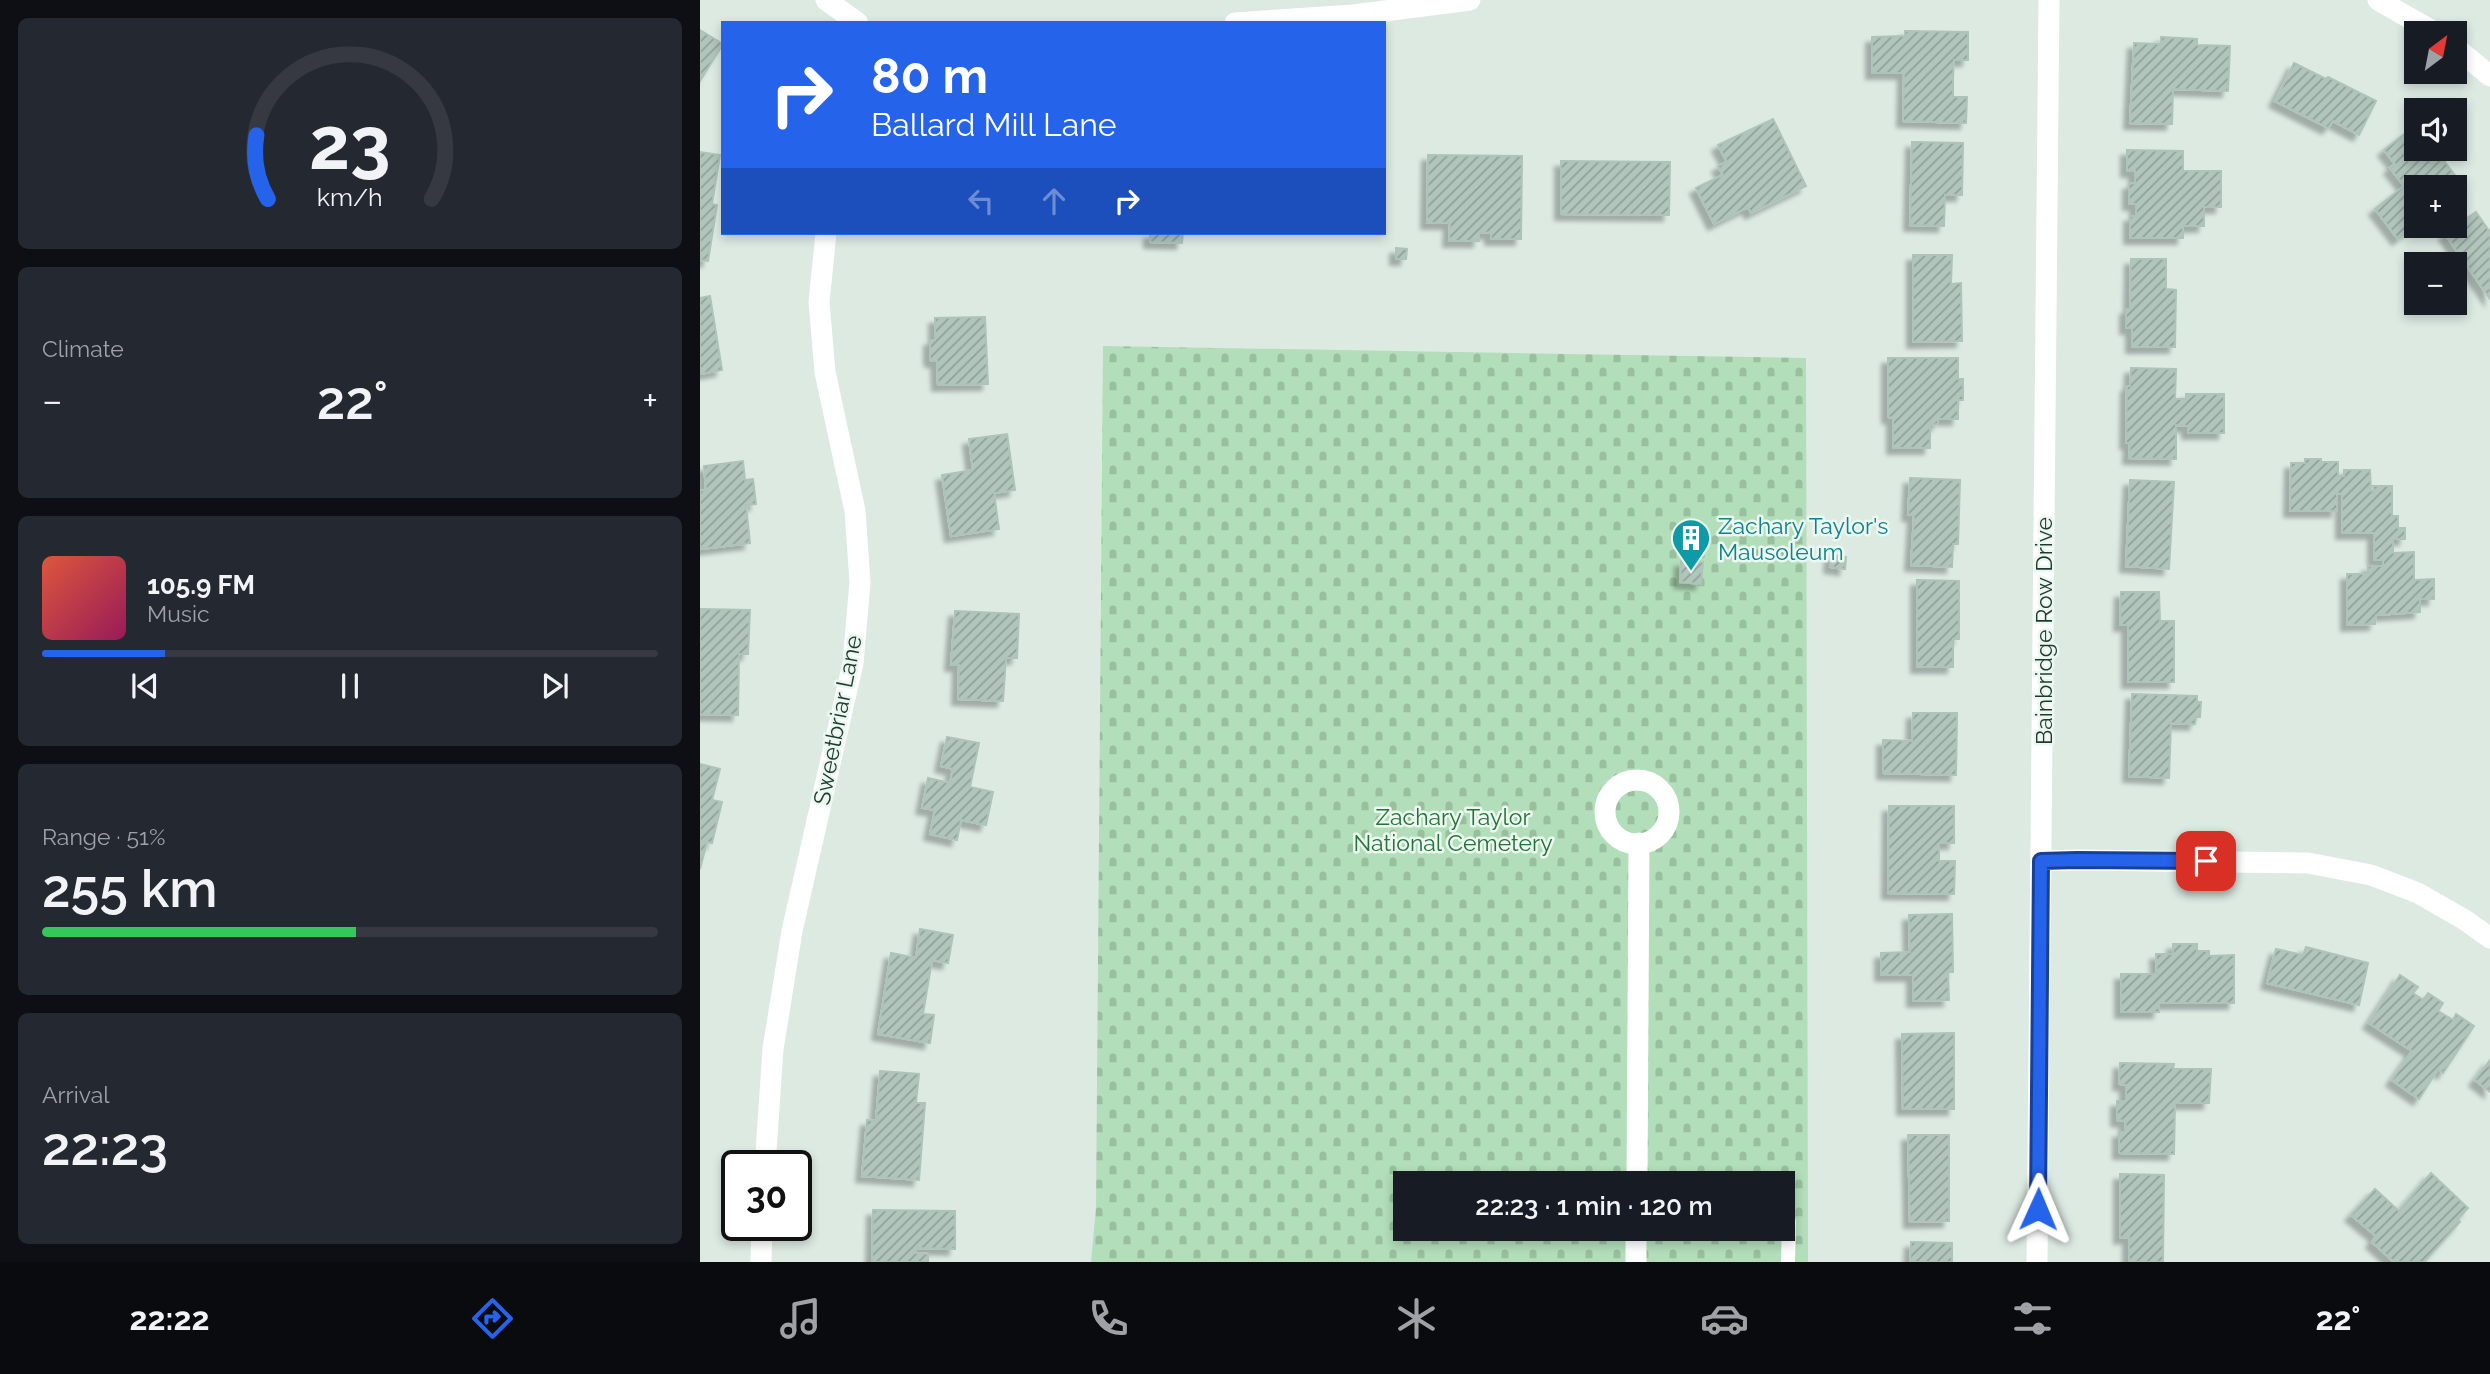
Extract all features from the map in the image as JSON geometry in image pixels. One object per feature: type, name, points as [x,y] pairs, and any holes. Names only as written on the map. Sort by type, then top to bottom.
[{"type":"street","points":[[827,0],[855,21]]},
{"type":"street","points":[[1264,21],[1353,15],[1469,0]]},
{"type":"street","name":"Bainbridge Row Drive","points":[[2037,1262],[2049,0]]},
{"type":"street","points":[[2378,0],[2415,8]]},
{"type":"street","points":[[2468,58],[2490,76]]},
{"type":"street","name":"Sweetbriar Lane","points":[[766,1150],[774,1049],[792,931],[853,663],[860,582],[855,512],[825,372],[819,302],[826,235]]},
{"type":"street","points":[[1637,1171],[1639,843]]},
{"type":"street","points":[[2041,861],[2308,863],[2371,875],[2418,893],[2490,938]]},
{"type":"street","points":[[761,1262],[762,1241]]},
{"type":"street","points":[[1636,1241],[1636,1262]]},
{"type":"lane","points":[[1788,1262],[1789,1241]]},
{"type":"green space","name":"Zachary Taylor National Cemetery","points":[[1103,346],[1806,358],[1808,1262],[1091,1262],[1096,1208]]},
{"type":"building","points":[[700,30],[721,43],[721,47],[700,81]]},
{"type":"building","points":[[1905,31],[1968,32],[1968,60],[1954,60],[1953,78],[1953,97],[1967,97],[1966,123],[1903,121],[1904,73],[1872,73],[1872,37],[1905,36]]},
{"type":"building","points":[[2161,37],[2197,39],[2197,45],[2230,46],[2228,91],[2173,89],[2172,124],[2130,123],[2134,43],[2161,44]]},
{"type":"building","points":[[2294,63],[2376,101],[2359,135],[2333,121],[2328,128],[2275,101]]},
{"type":"building","points":[[1773,119],[1806,186],[1751,213],[1748,207],[1714,224],[1696,188],[1723,175],[1718,166],[1727,162],[1718,145]]},
{"type":"building","points":[[2404,134],[2404,161],[2444,161],[2455,175],[2404,175],[2404,186],[2390,168],[2395,164],[2384,150]]},
{"type":"building","points":[[1912,142],[1963,143],[1962,195],[1945,195],[1944,226],[1910,225]]},
{"type":"building","points":[[2127,150],[2183,151],[2183,171],[2221,171],[2221,207],[2204,207],[2204,226],[2183,226],[2183,238],[2130,238],[2130,216],[2136,216],[2136,204],[2129,204],[2129,184],[2135,183],[2135,171],[2127,171]]},
{"type":"building","points":[[700,152],[720,155],[712,204],[717,205],[708,261],[700,260]]},
{"type":"building","points":[[1428,155],[1522,156],[1521,239],[1491,239],[1491,233],[1479,232],[1479,241],[1449,241],[1450,223],[1427,223]]},
{"type":"building","points":[[1561,161],[1670,162],[1669,215],[1561,214]]},
{"type":"building","points":[[2404,186],[2404,234],[2398,239],[2375,209]]},
{"type":"building","points":[[2476,212],[2490,232],[2490,299],[2467,266],[2467,252],[2457,252],[2448,238],[2467,238],[2467,218]]},
{"type":"building","points":[[1150,235],[1183,235],[1182,243],[1150,242]]},
{"type":"building","points":[[1396,248],[1407,249],[1406,259],[1396,259]]},
{"type":"building","points":[[1913,255],[1952,255],[1951,284],[1961,283],[1962,341],[1913,342]]},
{"type":"building","points":[[2131,259],[2166,259],[2166,289],[2176,290],[2175,347],[2132,347],[2132,328],[2126,328],[2126,309],[2130,309]]},
{"type":"building","points":[[710,296],[722,370],[700,374],[700,298]]},
{"type":"building","points":[[985,317],[988,384],[938,385],[937,361],[931,361],[930,357],[930,340],[935,340],[935,318]]},
{"type":"building","points":[[1888,358],[1958,358],[1958,379],[1963,379],[1963,400],[1958,400],[1958,419],[1938,419],[1938,424],[1930,425],[1930,448],[1893,448],[1893,418],[1888,417]]},
{"type":"building","points":[[2131,368],[2176,369],[2175,399],[2186,399],[2186,394],[2224,394],[2224,433],[2188,433],[2188,426],[2176,425],[2176,459],[2129,458],[2130,443],[2126,443],[2127,386],[2130,386]]},
{"type":"building","points":[[1007,434],[1015,490],[994,493],[999,529],[951,536],[942,475],[973,470],[969,439]]},
{"type":"building","points":[[2305,459],[2338,462],[2338,476],[2344,476],[2344,470],[2370,470],[2371,491],[2374,490],[2373,486],[2392,486],[2392,516],[2398,516],[2398,528],[2405,528],[2405,539],[2393,539],[2393,553],[2414,552],[2414,580],[2434,579],[2434,599],[2420,599],[2420,612],[2376,615],[2375,624],[2347,625],[2347,574],[2368,574],[2368,566],[2383,566],[2383,560],[2374,560],[2374,533],[2342,533],[2342,494],[2337,493],[2337,511],[2290,511],[2291,463],[2305,463]]},
{"type":"building","points":[[743,461],[745,480],[753,479],[756,504],[746,505],[750,543],[700,549],[700,491],[706,490],[704,466]]},
{"type":"building","points":[[1910,478],[1960,480],[1958,544],[1953,544],[1952,567],[1911,565],[1914,515],[1908,515]]},
{"type":"building","points":[[2130,480],[2174,482],[2169,569],[2126,566]]},
{"type":"building","points":[[1831,555],[1846,557],[1845,569],[1830,567]]},
{"type":"building","name":"Zachary Taylor's Mausoleum","points":[[1681,561],[1703,562],[1701,584],[1680,582]]},
{"type":"building","points":[[1917,580],[1959,581],[1959,639],[1953,639],[1953,667],[1917,667]]},
{"type":"building","points":[[2121,592],[2159,592],[2160,621],[2174,621],[2174,682],[2128,682],[2128,625],[2120,625]]},
{"type":"building","points":[[700,609],[750,610],[748,654],[739,654],[738,715],[700,714]]},
{"type":"building","points":[[955,611],[1019,614],[1017,658],[1006,658],[1003,701],[958,699],[959,665],[951,665]]},
{"type":"building","points":[[2132,694],[2197,696],[2197,702],[2201,702],[2200,717],[2196,717],[2195,724],[2171,723],[2169,778],[2129,776]]},
{"type":"building","points":[[1913,713],[1957,713],[1956,775],[1883,773],[1883,740],[1912,741]]},
{"type":"building","points":[[947,737],[979,743],[970,787],[993,792],[986,825],[961,820],[957,840],[930,834],[935,810],[922,808],[928,778],[950,783],[953,769],[941,766]]},
{"type":"building","points":[[700,764],[720,769],[712,800],[722,802],[712,843],[707,842],[700,869]]},
{"type":"building","points":[[1889,806],[1954,806],[1954,843],[1939,843],[1939,861],[1955,861],[1954,894],[1888,893]]},
{"type":"building","points":[[1952,914],[1953,972],[1948,972],[1949,1000],[1913,1001],[1913,975],[1881,975],[1881,953],[1910,952],[1909,915]]},
{"type":"building","points":[[920,929],[953,935],[948,963],[932,960],[923,1014],[934,1015],[930,1043],[878,1034],[891,953],[916,958]]},
{"type":"building","points":[[2173,944],[2197,944],[2197,951],[2209,951],[2209,956],[2234,955],[2234,1003],[2159,1003],[2159,1012],[2121,1012],[2121,974],[2157,974],[2156,954],[2173,954]]},
{"type":"building","points":[[2306,947],[2368,963],[2359,1005],[2267,983],[2276,949],[2303,955]]},
{"type":"building","points":[[2400,975],[2418,987],[2413,993],[2423,1000],[2428,993],[2443,1003],[2438,1011],[2453,1020],[2456,1014],[2474,1026],[2443,1073],[2438,1069],[2419,1099],[2392,1080],[2412,1051],[2369,1023]]},
{"type":"building","points":[[1954,1033],[1954,1109],[1903,1109],[1902,1034]]},
{"type":"building","points":[[2490,1060],[2490,1092],[2475,1080]]},
{"type":"building","points":[[2120,1063],[2174,1064],[2173,1069],[2211,1069],[2209,1103],[2175,1103],[2174,1154],[2119,1153],[2119,1132],[2125,1132],[2126,1121],[2117,1120],[2117,1101],[2126,1101],[2126,1085],[2119,1084]]},
{"type":"building","points":[[880,1071],[919,1074],[916,1103],[925,1103],[919,1180],[862,1176],[867,1120],[876,1121]]},
{"type":"building","points":[[1908,1135],[1949,1135],[1949,1221],[1910,1222]]},
{"type":"building","points":[[2431,1173],[2468,1208],[2458,1219],[2460,1222],[2424,1262],[2394,1262],[2372,1242],[2376,1236],[2351,1215],[2375,1189],[2399,1211]]},
{"type":"building","points":[[2120,1174],[2164,1175],[2163,1262],[2129,1262],[2129,1237],[2120,1238]]},
{"type":"building","points":[[873,1210],[955,1211],[955,1249],[916,1248],[916,1253],[928,1254],[928,1262],[872,1262]]},
{"type":"building","points":[[1911,1242],[1952,1243],[1952,1262],[1910,1262]]},
{"type":"place","name":"Zachary Taylor's Mausoleum","points":[[1691,572]]},
{"type":"route","points":[[2038,1209],[2041,861],[2206,861]]}]
